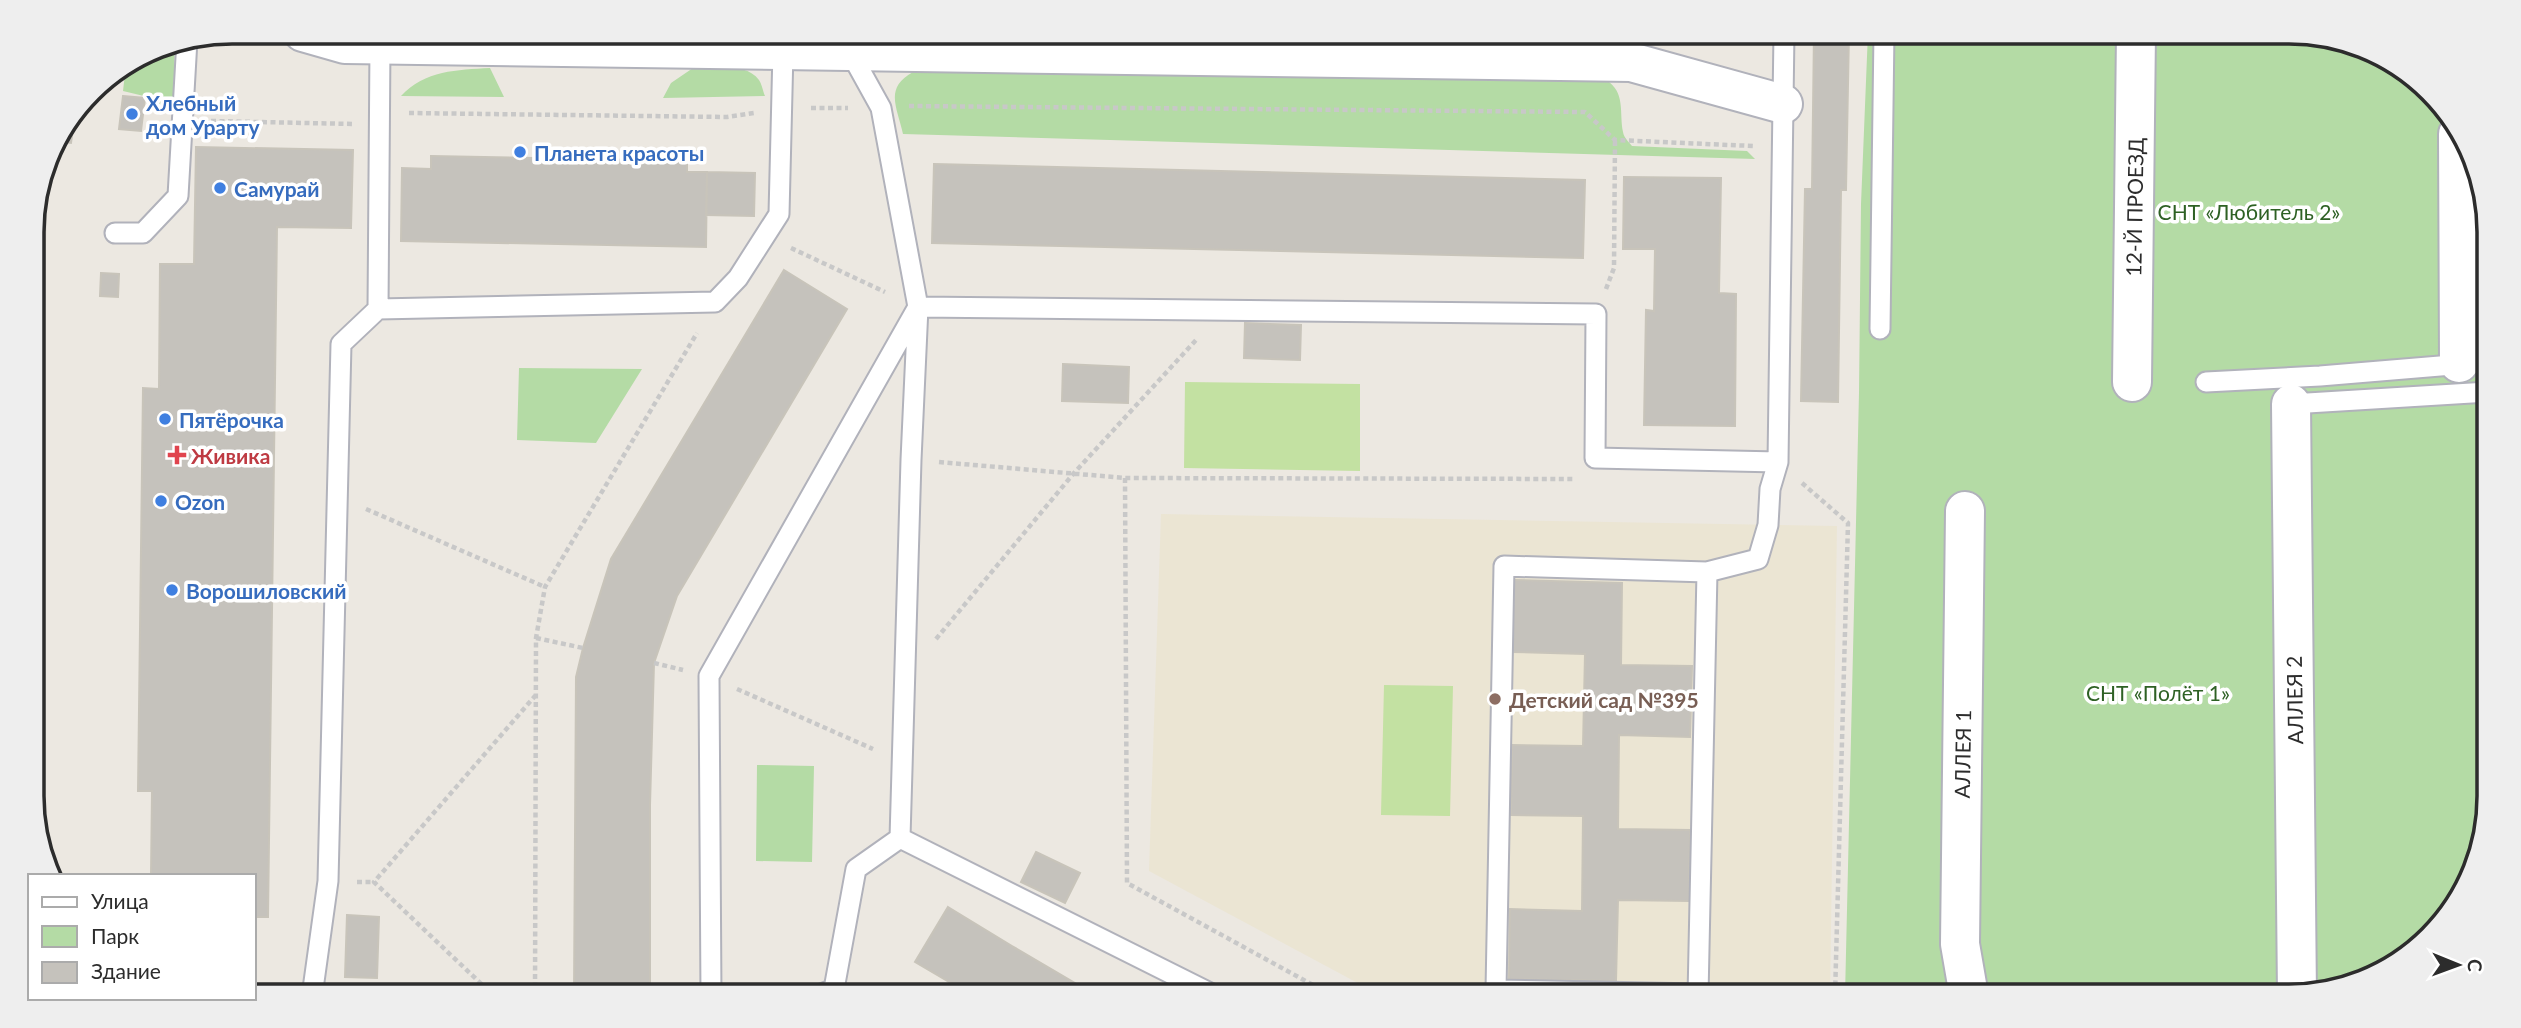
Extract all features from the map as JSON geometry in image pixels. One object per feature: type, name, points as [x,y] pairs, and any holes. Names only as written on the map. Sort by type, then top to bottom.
[{"type":"street","points":[[345,44],[783,51],[834,44]]},
{"type":"street","points":[[1189,44],[1478,46],[1631,62],[1783,104]]},
{"type":"street","name":"12-Й ПРОЕЗД","points":[[2132,382],[2136,44]]},
{"type":"street","points":[[2459,153],[2474,363]]},
{"type":"street","name":"АЛЛЕЯ 2","points":[[2291,404],[2297,984]]},
{"type":"street","name":"АЛЛЕЯ 1","points":[[1965,511],[1960,944],[1967,984]]},
{"type":"lane","points":[[849,44],[881,108],[918,307],[900,838]]},
{"type":"lane","points":[[1496,984],[1504,566],[1707,572],[1758,559],[1768,525],[1770,489],[1779,462],[1784,44]]},
{"type":"lane","points":[[1880,329],[1884,44]]},
{"type":"lane","points":[[378,309],[380,45]]},
{"type":"lane","points":[[115,233],[143,233],[178,196],[186,49]]},
{"type":"lane","points":[[314,984],[328,881],[341,344],[378,309],[715,302],[738,278],[779,214],[783,51]]},
{"type":"lane","points":[[918,307],[1596,314],[1595,458],[1779,462]]},
{"type":"lane","points":[[711,984],[709,676],[918,307]]},
{"type":"lane","points":[[2206,382],[2474,363]]},
{"type":"lane","points":[[2291,404],[2477,394]]},
{"type":"lane","points":[[1698,984],[1707,572]]},
{"type":"lane","points":[[835,984],[856,869],[900,838]]},
{"type":"lane","points":[[900,838],[1192,984]]},
{"type":"path","points":[[182,120],[352,125],[404,113],[727,117],[782,108],[895,106],[1585,112],[1615,141],[1751,144],[1759,151]]},
{"type":"path","points":[[1596,314],[1614,268],[1615,141]]},
{"type":"path","points":[[765,236],[918,307]]},
{"type":"path","points":[[535,984],[536,638],[545,587],[715,302]]},
{"type":"path","points":[[905,677],[1074,473],[1224,310]]},
{"type":"path","points":[[911,460],[1125,478],[1575,479]]},
{"type":"path","points":[[1779,462],[1848,523],[1835,984]]},
{"type":"path","points":[[1125,478],[1127,883],[1311,984]]},
{"type":"path","points":[[338,497],[545,587]]},
{"type":"path","points":[[536,638],[583,648]]},
{"type":"path","points":[[654,663],[709,676],[903,762]]},
{"type":"path","points":[[481,984],[374,883],[536,696]]},
{"type":"shaded area","name":"Детский сад №395","points":[[1161,514],[1837,526],[1830,984],[1360,984],[1149,871]]},
{"type":"green space","name":"СНТ «Полёт 1»","points":[[1868,44],[2314,45],[2338,50],[2372,63],[2394,75],[2422,99],[2438,117],[2463,160],[2476,207],[2477,796],[2471,845],[2458,879],[2446,901],[2422,929],[2404,945],[2361,970],[2326,981],[2301,984],[1845,984],[1861,204]]},
{"type":"green space","points":[[175,53],[173,106],[149,113],[148,97],[123,91],[124,78]]},
{"type":"green space","points":[[729,67],[746,71],[759,80],[765,96],[663,98],[671,83],[693,68]]},
{"type":"green space","points":[[490,68],[504,97],[401,96],[410,87],[431,76]]},
{"type":"green space","points":[[913,72],[1606,80],[1617,91],[1625,138],[1632,146],[1747,151],[1755,159],[903,134],[896,107],[896,92],[898,85]]},
{"type":"green space","points":[[519,368],[642,369],[596,443],[517,440]]},
{"type":"green space","points":[[1185,382],[1360,384],[1360,471],[1184,468]]},
{"type":"green space","points":[[1384,685],[1453,686],[1450,816],[1381,815]]},
{"type":"green space","points":[[757,765],[814,766],[812,862],[756,861]]},
{"type":"building","points":[[1814,44],[1849,44],[1846,190],[1841,190],[1838,402],[1801,401],[1805,189],[1812,189]]},
{"type":"building","name":"Хлебный дом Урарту","points":[[123,96],[145,98],[141,131],[119,129]]},
{"type":"building","points":[[196,147],[353,150],[351,228],[277,227],[268,917],[256,917],[256,874],[151,874],[152,791],[138,791],[143,388],[159,389],[160,264],[194,264]]},
{"type":"building","points":[[431,156],[687,161],[687,172],[707,172],[706,247],[401,241],[402,168],[431,169]]},
{"type":"building","points":[[934,164],[1585,180],[1583,258],[932,243]]},
{"type":"building","points":[[707,172],[755,173],[754,216],[706,215]]},
{"type":"building","points":[[1624,177],[1721,178],[1719,293],[1736,294],[1735,426],[1644,425],[1646,310],[1654,311],[1655,249],[1623,249]]},
{"type":"building","points":[[46,204],[44,308],[44,220]]},
{"type":"building","points":[[784,270],[847,309],[677,596],[654,663],[650,805],[650,984],[574,984],[576,677],[611,559]]},
{"type":"building","points":[[101,273],[119,274],[118,297],[100,296]]},
{"type":"building","points":[[1245,323],[1301,325],[1300,360],[1244,358]]},
{"type":"building","points":[[1063,364],[1129,367],[1128,403],[1062,401]]},
{"type":"building","points":[[1514,580],[1622,583],[1621,665],[1692,666],[1690,737],[1619,735],[1618,829],[1690,830],[1689,901],[1618,900],[1616,981],[1509,979],[1510,909],[1582,911],[1583,816],[1511,815],[1512,745],[1583,746],[1585,654],[1513,652]]},
{"type":"building","points":[[1036,852],[1080,873],[1065,903],[1021,882]]},
{"type":"building","points":[[948,907],[1077,984],[953,984],[915,962]]},
{"type":"building","points":[[347,915],[379,917],[377,978],[345,977]]},
{"type":"place","name":"Хлебный дом Урарту","points":[[132,114]]},
{"type":"place","name":"Планета красоты","points":[[520,152]]},
{"type":"place","name":"Самурай","points":[[220,188]]},
{"type":"place","name":"Пятёрочка","points":[[165,419]]},
{"type":"place","name":"Живика","points":[[177,455]]},
{"type":"place","name":"Ozon","points":[[161,501]]},
{"type":"place","name":"Ворошиловский","points":[[172,590]]},
{"type":"place","name":"Детский сад №395","points":[[1495,699]]},
{"type":"park label","name":"СНТ «Любитель 2»","points":[[2249,211]]}]
